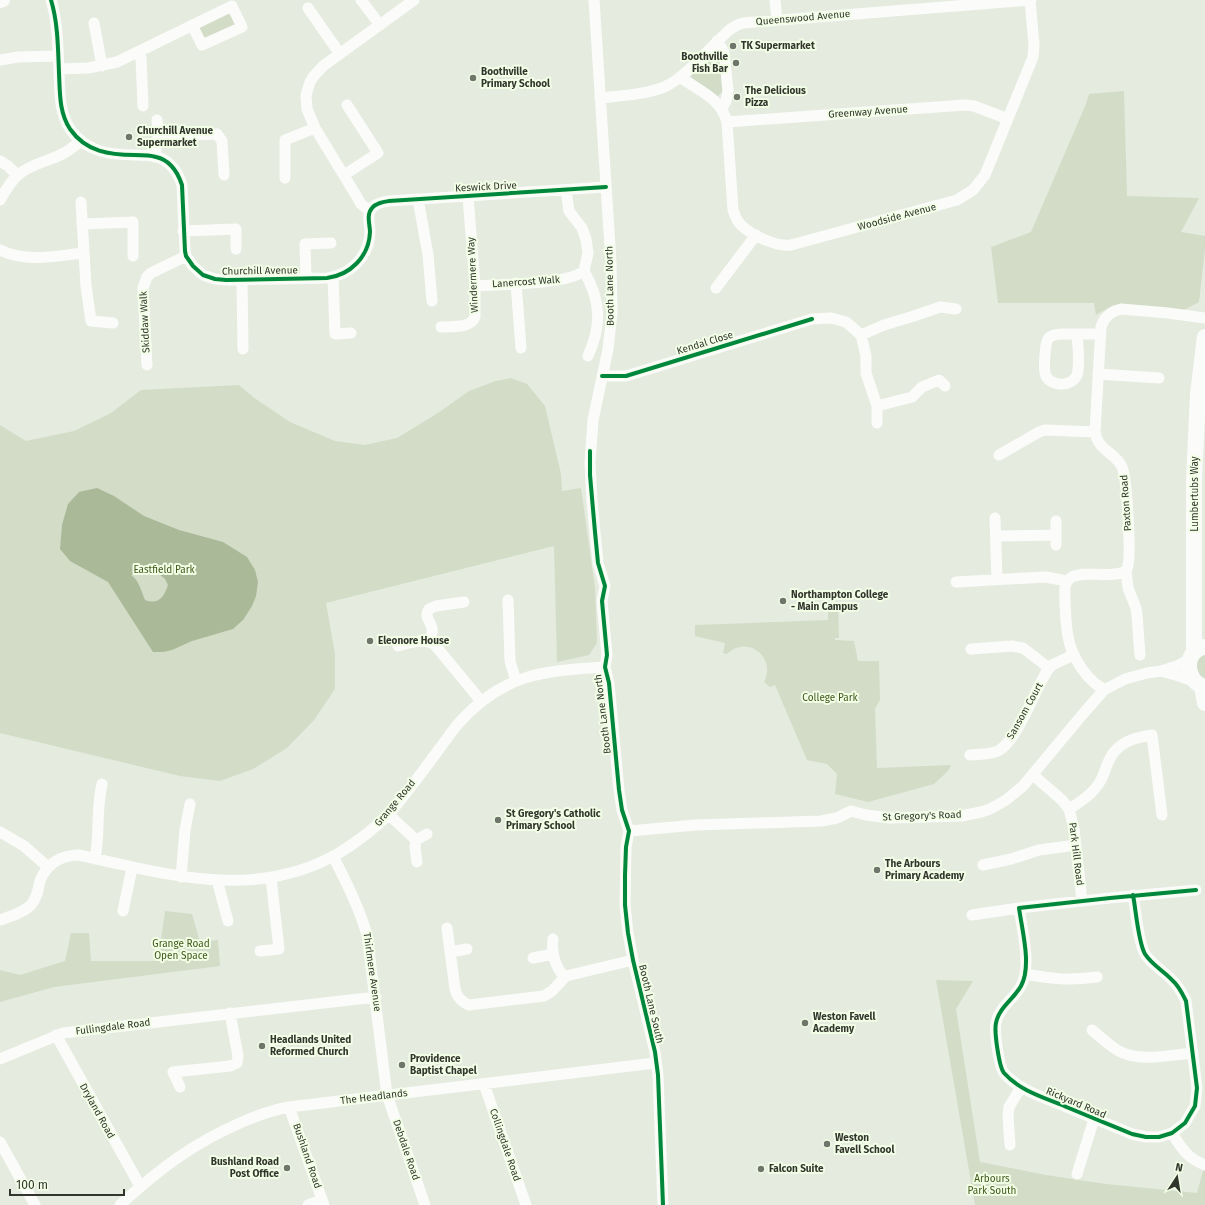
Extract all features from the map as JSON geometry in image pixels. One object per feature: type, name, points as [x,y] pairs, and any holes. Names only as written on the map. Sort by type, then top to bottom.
[{"type":"highway","name":"Lumbertubs Way","points":[[1201,685],[1189,672],[1196,652],[1194,481],[1198,394],[1205,337]]},
{"type":"highway","points":[[1201,685],[1205,703]]},
{"type":"street","points":[[51,0],[56,22],[62,110],[69,127],[81,141],[106,153],[155,156],[172,167],[180,178],[183,193],[186,256]]},
{"type":"street","points":[[361,0],[380,25]]},
{"type":"street","points":[[370,211],[357,197],[315,128],[307,109],[306,102],[308,88],[313,77],[318,71],[414,0]]},
{"type":"street","name":"Booth Lane North","points":[[594,0],[611,262],[612,313],[608,349],[593,420],[590,463],[598,563],[605,586],[602,601],[607,655],[605,667],[609,683],[622,810],[629,831]]},
{"type":"street","points":[[775,0],[777,20]]},
{"type":"street","name":"Queenswood Avenue","points":[[600,98],[656,90],[666,86],[680,77],[730,29],[738,24],[929,4],[1030,0]]},
{"type":"street","name":"Woodside Avenue","points":[[680,77],[707,95],[722,108],[727,122],[733,210],[738,221],[742,226],[756,235],[780,246],[791,245],[963,198],[977,186],[985,174],[1033,57],[1034,45],[1030,0]]},
{"type":"street","points":[[308,8],[340,54]]},
{"type":"street","points":[[94,23],[102,66]]},
{"type":"street","points":[[59,69],[102,66],[117,62],[192,25]]},
{"type":"street","points":[[717,42],[724,52],[728,90],[726,101],[722,108]]},
{"type":"street","points":[[139,52],[141,58],[142,106]]},
{"type":"street","points":[[0,60],[18,56],[58,56]]},
{"type":"street","points":[[344,175],[378,153],[346,105]]},
{"type":"street","name":"Greenway Avenue","points":[[727,122],[965,105],[974,106],[1008,119]]},
{"type":"street","points":[[155,156],[158,136],[157,120]]},
{"type":"street","points":[[285,178],[285,140],[315,128]]},
{"type":"street","points":[[158,136],[217,134],[222,141],[224,175]]},
{"type":"street","points":[[0,200],[7,187],[17,175],[38,162],[66,153],[81,141]]},
{"type":"street","points":[[0,161],[8,166],[17,175]]},
{"type":"street","name":"Keswick Drive","points":[[370,211],[382,202],[606,187]]},
{"type":"street","points":[[566,190],[569,211],[582,228],[586,239],[588,253],[584,271],[594,292],[598,324],[588,356]]},
{"type":"street","name":"Windermere Way","points":[[441,327],[468,324],[474,320],[476,312],[468,196]]},
{"type":"street","points":[[418,199],[428,255],[432,301]]},
{"type":"street","points":[[81,202],[86,286],[91,321],[113,323]]},
{"type":"street","name":"Churchill Avenue","points":[[186,256],[198,271],[209,278],[218,280],[333,277],[349,270],[363,256],[369,239],[370,211]]},
{"type":"street","points":[[82,224],[133,222],[133,256]]},
{"type":"street","points":[[184,231],[236,229],[236,249]]},
{"type":"street","points":[[716,288],[756,235]]},
{"type":"street","name":"Churchill Avenue","points":[[306,278],[305,244],[331,243]]},
{"type":"street","points":[[0,250],[12,255],[34,258],[84,253]]},
{"type":"street","name":"Skiddaw Walk","points":[[147,365],[143,294],[144,282],[151,273],[186,256]]},
{"type":"street","name":"Lanercost Walk","points":[[475,286],[564,279],[584,271]]},
{"type":"street","points":[[333,277],[335,334],[351,333]]},
{"type":"street","name":"Churchill Avenue","points":[[242,280],[243,349]]},
{"type":"street","points":[[516,283],[521,348]]},
{"type":"street","points":[[877,423],[877,406],[866,373],[866,356],[861,335],[884,325],[940,307],[956,309]]},
{"type":"street","points":[[999,455],[1045,430],[1094,432],[1100,334],[1102,322],[1107,316],[1121,309],[1205,318]]},
{"type":"street","name":"Kendal Close","points":[[602,376],[626,376],[812,319],[831,318],[846,322],[861,335]]},
{"type":"street","points":[[1078,334],[1078,367],[1074,380],[1067,384],[1052,382],[1046,376],[1044,370],[1047,341],[1053,335],[1057,334],[1078,334],[1100,334]]},
{"type":"street","points":[[1098,374],[1159,378]]},
{"type":"street","points":[[877,406],[912,397],[922,388],[939,380],[945,386]]},
{"type":"street","name":"Paxton Road","points":[[1094,432],[1101,447],[1118,461],[1124,470],[1128,530],[1128,564],[1126,571],[1128,588],[1136,608],[1140,656]]},
{"type":"street","points":[[995,518],[997,580]]},
{"type":"street","points":[[996,536],[1056,540],[1056,521]]},
{"type":"street","points":[[1104,690],[1098,686],[1078,663],[1069,641],[1066,625],[1065,588],[1067,581],[1074,576],[1118,574],[1126,571]]},
{"type":"street","points":[[956,582],[1045,577],[1054,577],[1067,581]]},
{"type":"street","points":[[508,600],[510,661],[516,681]]},
{"type":"street","points":[[430,642],[432,631],[431,624],[427,618],[429,609],[436,606],[464,602]]},
{"type":"street","points":[[398,646],[422,641],[430,642],[437,647],[481,701]]},
{"type":"street","points":[[971,648],[1012,646],[1023,648],[1049,668],[1057,662],[1074,654]]},
{"type":"street","points":[[1161,672],[1176,666],[1196,652]]},
{"type":"street","name":"Grange Road","points":[[48,867],[59,859],[72,855],[181,877],[217,880],[271,878],[304,869],[333,856],[358,841],[388,814],[457,725],[481,701],[499,689],[532,675],[548,672],[605,667]]},
{"type":"street","name":"Sansom Court","points":[[970,754],[994,752],[999,750],[1007,743],[1049,668]]},
{"type":"street","points":[[1161,672],[1179,676],[1201,685]]},
{"type":"street","name":"St Gregory's Road","points":[[629,831],[696,825],[821,821],[837,818],[851,811],[866,815],[890,818],[961,816],[981,812],[1002,803],[1015,794],[1033,775],[1104,690],[1115,683],[1134,676],[1161,672]]},
{"type":"street","points":[[1070,808],[1082,802],[1100,782],[1115,750],[1126,742],[1152,735],[1162,815]]},
{"type":"street","name":"Park Hill Road","points":[[1033,775],[1070,808],[1076,845],[1082,901]]},
{"type":"street","points":[[95,859],[98,841],[98,805],[102,784]]},
{"type":"street","points":[[181,877],[185,830],[190,804]]},
{"type":"street","points":[[388,814],[416,840]]},
{"type":"street","name":"Booth Lane South","points":[[629,831],[626,847],[625,905],[628,934],[633,960],[655,1052],[655,1063],[658,1078],[663,1205]]},
{"type":"street","points":[[0,832],[24,846],[48,867],[42,875],[36,898],[30,906],[22,912],[0,920]]},
{"type":"street","points":[[416,840],[427,834]]},
{"type":"street","points":[[416,840],[415,847],[417,862]]},
{"type":"street","points":[[983,865],[1011,859],[1039,850],[1076,845]]},
{"type":"street","name":"Thirlmere Avenue","points":[[333,856],[352,893],[364,924],[370,947],[388,1095]]},
{"type":"street","points":[[123,910],[132,868]]},
{"type":"street","points":[[260,951],[279,949],[271,878]]},
{"type":"street","points":[[217,880],[228,922]]},
{"type":"street","points":[[972,915],[1133,895],[1196,890]]},
{"type":"street","points":[[1133,895],[1144,953],[1173,980],[1180,988],[1186,1001],[1197,1088],[1195,1106],[1185,1123],[1172,1134],[1183,1152],[1194,1161],[1205,1165]]},
{"type":"street","name":"Rickyard Road","points":[[1019,908],[1026,964],[1025,974],[1021,986],[1001,1010],[995,1023],[996,1045],[1003,1072],[1021,1087],[1031,1092],[1132,1134],[1146,1137],[1159,1137],[1172,1134]]},
{"type":"street","points":[[447,928],[454,989],[464,1003],[469,1005],[544,996],[552,991],[564,977],[570,974],[633,960]]},
{"type":"street","points":[[553,939],[553,954],[557,967],[564,977]]},
{"type":"street","points":[[450,952],[467,949]]},
{"type":"street","points":[[532,958],[553,954]]},
{"type":"street","points":[[1025,974],[1075,980],[1097,977]]},
{"type":"street","name":"Fullingdale Road","points":[[0,1059],[63,1033],[376,997]]},
{"type":"street","points":[[180,1087],[172,1072],[230,1066],[237,1063],[238,1056],[230,1013]]},
{"type":"street","points":[[1092,1030],[1117,1050],[1132,1056],[1147,1057],[1193,1053]]},
{"type":"street","name":"Dryland Road","points":[[56,1035],[140,1186]]},
{"type":"street","name":"The Headlands","points":[[120,1205],[140,1186],[172,1161],[203,1140],[262,1114],[289,1107],[655,1063]]},
{"type":"street","name":"Collingdale Road","points":[[484,1084],[526,1205]]},
{"type":"street","points":[[1010,1144],[1008,1116],[1009,1107],[1021,1087]]},
{"type":"street","name":"Debdale Road","points":[[388,1095],[425,1205]]},
{"type":"street","name":"Bushland Road","points":[[289,1107],[323,1203]]},
{"type":"street","points":[[1078,1174],[1094,1119]]},
{"type":"street","points":[[0,1142],[35,1205]]},
{"type":"street","points":[[308,1205],[323,1203]]},
{"type":"green space","points":[[229,12],[236,26],[203,39],[199,27]]},
{"type":"green space","points":[[712,52],[720,55],[722,92],[718,96],[709,92],[690,76]]},
{"type":"green space","points":[[1124,91],[1127,196],[1199,198],[1181,232],[1205,236],[1199,302],[1184,310],[1131,305],[1113,305],[1096,315],[1094,303],[998,303],[991,247],[1031,232],[1089,94]]},
{"type":"green space","name":"Eastfield Park","points":[[511,378],[527,384],[545,406],[561,474],[562,491],[581,488],[595,588],[597,643],[589,655],[557,662],[554,546],[326,603],[335,654],[335,689],[314,720],[287,748],[253,769],[220,781],[180,776],[0,733],[0,425],[26,441],[74,431],[111,413],[141,390],[239,385],[253,397],[290,422],[335,441],[365,445],[397,438],[438,413],[469,391],[496,381]]},
{"type":"green space","name":"College Park","points":[[828,602],[838,603],[839,638],[835,638],[835,640],[854,641],[858,661],[879,661],[880,700],[875,709],[877,768],[951,765],[948,771],[934,784],[868,802],[835,794],[837,774],[827,764],[807,760],[775,685],[770,687],[764,682],[767,673],[767,664],[758,651],[751,647],[743,646],[735,648],[727,654],[723,653],[725,643],[695,636],[695,625],[828,620]]},
{"type":"green space","points":[[1205,651],[1205,681],[1202,680],[1194,662]]},
{"type":"green space","name":"Grange Road Open Space","points":[[165,911],[192,914],[200,942],[218,940],[220,966],[54,987],[0,1002],[0,970],[20,975],[65,961],[71,933],[89,933],[91,961],[158,961]]},
{"type":"green space","name":"Arbours Park South","points":[[936,980],[973,981],[956,1009],[980,1162],[1046,1175],[1106,1184],[1197,1193],[1205,1164],[1205,1205],[975,1205]]},
{"type":"shaded area","points":[[97,488],[114,496],[144,516],[179,530],[223,542],[247,557],[255,570],[258,582],[256,596],[252,606],[243,620],[233,629],[192,641],[172,650],[153,652],[108,582],[70,561],[60,549],[62,525],[68,504],[79,492]],"holes":[[[141,572],[150,575],[159,574],[165,579],[168,585],[163,596],[157,601],[145,600],[138,583],[131,575]]]},
{"type":"cycle path","points":[[51,0],[57,36],[61,102],[66,123],[76,137],[83,143],[99,151],[126,155],[154,156],[165,161],[173,168],[182,185],[186,256],[193,266],[203,275],[215,279],[226,280],[327,278],[343,273],[350,269],[362,257],[369,241],[370,211],[376,205],[384,202],[606,187]]},
{"type":"cycle path","points":[[602,376],[626,376],[812,319]]},
{"type":"cycle path","points":[[590,451],[590,475],[598,563],[605,586],[602,601],[607,655],[605,667],[609,683],[619,790],[622,810],[629,831],[626,847],[625,905],[633,960],[655,1052],[658,1075],[663,1205]]},
{"type":"cycle path","points":[[1133,895],[1134,901],[1138,926],[1139,934],[1145,954],[1177,985],[1186,1001],[1197,1088],[1195,1106],[1185,1123],[1172,1133],[1159,1137],[1146,1137],[1132,1134],[1039,1096],[1017,1084],[1004,1073],[1000,1064],[997,1049],[996,1023],[1000,1012],[1018,991],[1024,978],[1026,958],[1019,908],[1108,898],[1130,896],[1152,894],[1196,890]]},
{"type":"place","name":"TK Supermarket","points":[[733,46]]},
{"type":"place","name":"Boothville Fish Bar","points":[[736,63]]},
{"type":"place","name":"Boothville Primary School","points":[[473,78]]},
{"type":"place","name":"The Delicious Pizza","points":[[737,97]]},
{"type":"place","name":"Churchill Avenue Supermarket","points":[[129,137]]},
{"type":"place","name":"Northampton College - Main Campus","points":[[783,601]]},
{"type":"place","name":"Eleonore House","points":[[370,641]]},
{"type":"place","name":"St Gregory's Catholic Primary School","points":[[498,820]]},
{"type":"place","name":"The Arbours Primary Academy","points":[[877,870]]},
{"type":"place","name":"Weston Favell Academy","points":[[805,1023]]},
{"type":"place","name":"Headlands United Reformed Church","points":[[262,1046]]},
{"type":"place","name":"Providence Baptist Chapel","points":[[402,1065]]},
{"type":"place","name":"Weston Favell School","points":[[827,1144]]},
{"type":"place","name":"Bushland Road Post Office","points":[[287,1168]]},
{"type":"place","name":"Falcon Suite","points":[[761,1169]]}]
